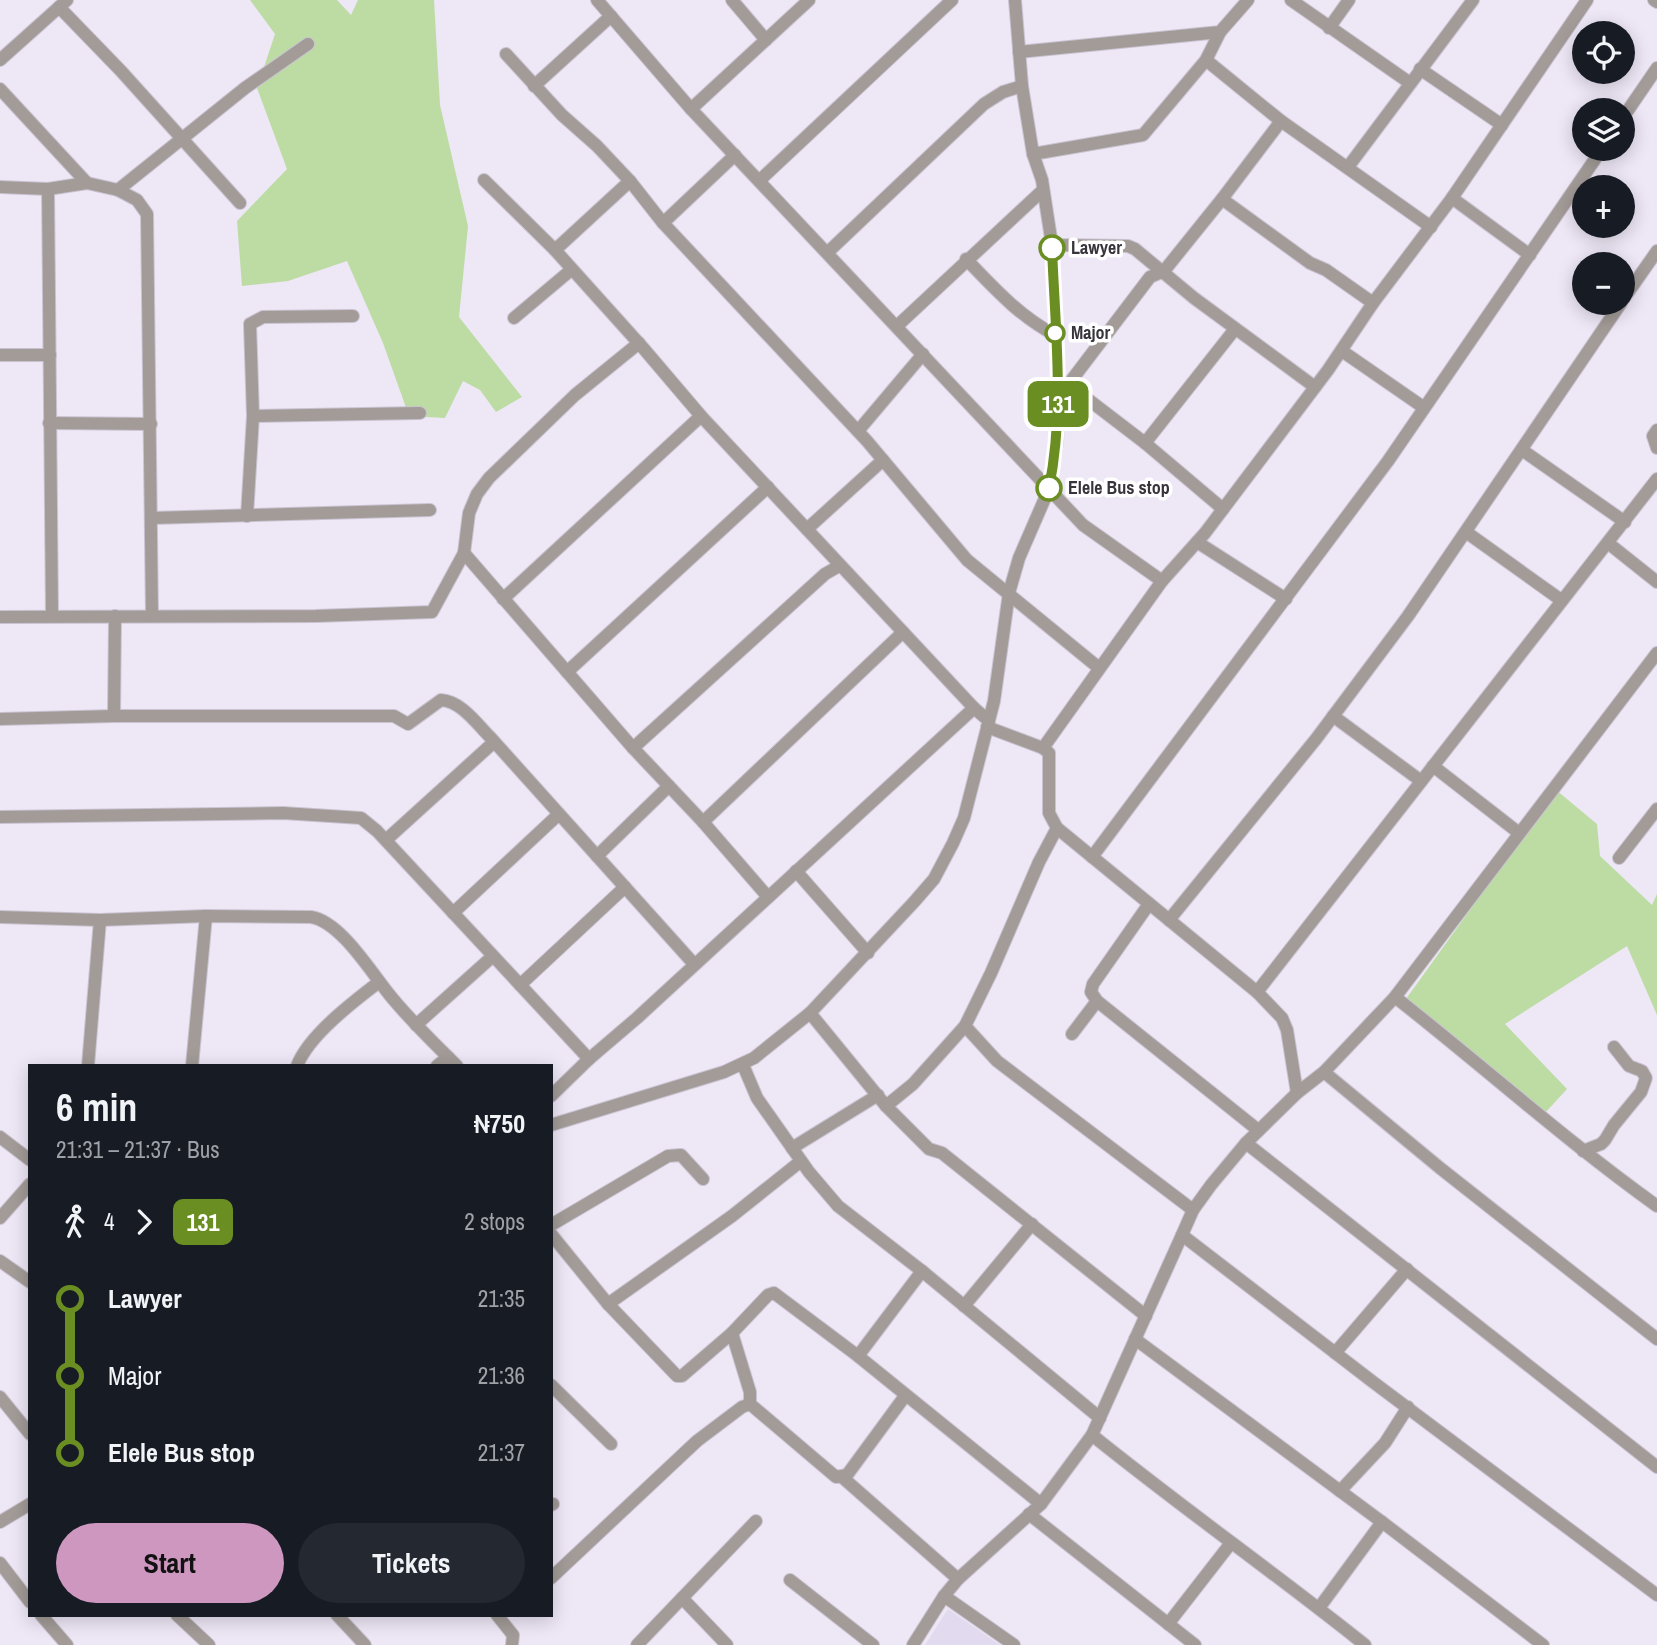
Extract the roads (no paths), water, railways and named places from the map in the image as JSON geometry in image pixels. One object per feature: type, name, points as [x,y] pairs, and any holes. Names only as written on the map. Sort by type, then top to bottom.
[{"type":"street","points":[[597,0],[691,109],[1083,525],[1162,580]]},
{"type":"street","points":[[732,0],[766,40]]},
{"type":"street","points":[[691,109],[809,0]]},
{"type":"street","points":[[760,180],[953,0]]},
{"type":"street","points":[[553,1124],[743,1065],[810,1013],[914,902],[942,865],[964,818],[997,686],[1009,593],[1019,558],[1049,489],[1057,442],[1058,398],[1052,245],[1042,180],[1033,154],[1022,86],[1015,0]]},
{"type":"street","points":[[1033,154],[1143,135],[1206,60],[1220,32],[1248,0]]},
{"type":"street","points":[[1291,0],[1410,83]]},
{"type":"street","points":[[1329,28],[1349,0]]},
{"type":"street","points":[[1348,167],[1472,0]]},
{"type":"street","points":[[1042,748],[1162,580],[1223,509],[1342,351],[1373,303],[1452,198],[1587,0]]},
{"type":"street","points":[[0,60],[63,4],[240,203]]},
{"type":"street","points":[[534,86],[611,16]]},
{"type":"street","points":[[1019,52],[1220,32]]},
{"type":"street","points":[[118,190],[245,88],[308,44]]},
{"type":"street","points":[[506,54],[534,86],[630,181],[663,223],[858,431],[967,560],[1099,668]]},
{"type":"street","points":[[1206,60],[1281,121],[1431,227]]},
{"type":"street","points":[[1420,69],[1502,125]]},
{"type":"street","points":[[1635,101],[1656,72]]},
{"type":"street","points":[[828,252],[984,104],[1003,92],[1022,86]]},
{"type":"street","points":[[0,89],[87,183]]},
{"type":"street","points":[[1058,398],[1150,277],[1164,271],[1281,121]]},
{"type":"street","points":[[663,223],[735,155]]},
{"type":"street","points":[[1091,857],[1388,461],[1594,161]]},
{"type":"street","points":[[484,180],[555,250],[701,416],[988,724],[1049,753],[1049,813],[1057,828],[1257,992],[1282,1018],[1287,1030],[1297,1093]]},
{"type":"street","points":[[555,250],[630,181]]},
{"type":"street","points":[[0,187],[48,189],[87,183],[118,190],[137,200],[147,214],[152,616]]},
{"type":"street","points":[[48,189],[52,616]]},
{"type":"street","points":[[897,326],[1043,190]]},
{"type":"street","points":[[1452,198],[1530,255]]},
{"type":"street","points":[[1222,199],[1310,263],[1326,270],[1373,303]]},
{"type":"street","points":[[1052,245],[1135,248],[1194,298],[1315,387]]},
{"type":"street","points":[[1635,284],[1656,255]]},
{"type":"street","points":[[966,259],[1016,310],[1055,335]]},
{"type":"street","points":[[514,318],[571,270]]},
{"type":"street","points":[[1169,920],[1334,716],[1408,616],[1613,315]]},
{"type":"street","points":[[247,516],[253,416],[249,329],[253,320],[263,317],[353,316]]},
{"type":"street","points":[[1145,443],[1235,329]]},
{"type":"street","points":[[0,617],[316,616],[432,612],[464,553],[469,513],[477,494],[489,478],[575,395],[639,343]]},
{"type":"street","points":[[1342,351],[1423,407]]},
{"type":"street","points":[[858,431],[923,354]]},
{"type":"street","points":[[0,355],[50,355]]},
{"type":"street","points":[[1068,384],[1145,443],[1223,509]]},
{"type":"street","points":[[253,416],[421,413]]},
{"type":"street","points":[[503,599],[701,416]]},
{"type":"street","points":[[50,423],[151,424]]},
{"type":"street","points":[[1657,430],[1653,436],[1657,448]]},
{"type":"street","points":[[1522,450],[1625,522]]},
{"type":"street","points":[[807,529],[883,460]]},
{"type":"street","points":[[1257,992],[1657,479]]},
{"type":"street","points":[[567,672],[768,487]]},
{"type":"street","points":[[152,518],[430,510]]},
{"type":"street","points":[[1466,532],[1561,600]]},
{"type":"street","points":[[1197,542],[1286,599]]},
{"type":"street","points":[[1608,543],[1657,582]]},
{"type":"street","points":[[464,553],[633,748],[768,897]]},
{"type":"street","points":[[633,748],[825,574],[835,561]]},
{"type":"street","points":[[114,716],[115,616]]},
{"type":"street","points":[[702,822],[903,632]]},
{"type":"street","points":[[913,1645],[958,1579],[1041,1504],[1091,1435],[1194,1210],[1258,1129],[1324,1072],[1395,997],[1657,653]]},
{"type":"street","points":[[0,719],[114,716],[394,716],[408,723],[441,700],[445,700],[464,710],[694,964]]},
{"type":"street","points":[[553,1094],[974,708]]},
{"type":"street","points":[[1334,716],[1421,781]]},
{"type":"street","points":[[386,840],[494,742]]},
{"type":"street","points":[[1433,766],[1519,833]]},
{"type":"street","points":[[597,856],[669,786]]},
{"type":"street","points":[[1619,858],[1657,809]]},
{"type":"street","points":[[0,817],[283,813],[361,818],[369,822],[589,1059]]},
{"type":"street","points":[[453,913],[559,814]]},
{"type":"street","points":[[792,1148],[912,1084],[965,1026],[1057,828]]},
{"type":"street","points":[[796,871],[868,953]]},
{"type":"street","points":[[520,985],[625,887]]},
{"type":"street","points":[[1149,904],[1091,988],[1091,992],[1097,1001],[1258,1129]]},
{"type":"street","points":[[192,1064],[206,916]]},
{"type":"street","points":[[0,917],[100,919],[206,916],[320,919],[357,953],[416,1025],[452,1061]]},
{"type":"street","points":[[88,1064],[100,919]]},
{"type":"street","points":[[416,1025],[493,956]]},
{"type":"street","points":[[298,1064],[302,1054],[344,1009],[379,982]]},
{"type":"street","points":[[1395,997],[1468,1054],[1583,1151],[1657,1206]]},
{"type":"street","points":[[1072,1034],[1097,1001]]},
{"type":"street","points":[[810,1013],[882,1100],[929,1149],[942,1153],[1146,1316]]},
{"type":"street","points":[[965,1026],[997,1061],[1194,1210]]},
{"type":"street","points":[[1583,1151],[1596,1147],[1605,1140],[1641,1092],[1646,1078],[1642,1071],[1629,1066],[1614,1046]]},
{"type":"street","points":[[743,1065],[757,1098],[838,1206],[1100,1418]]},
{"type":"street","points":[[1324,1072],[1440,1168],[1657,1339]]},
{"type":"street","points":[[0,1137],[28,1158]]},
{"type":"street","points":[[1246,1143],[1657,1467]]},
{"type":"street","points":[[553,1224],[668,1156],[681,1155],[703,1179]]},
{"type":"street","points":[[608,1304],[732,1216],[802,1161]]},
{"type":"street","points":[[0,1219],[28,1186]]},
{"type":"street","points":[[964,1306],[1032,1224]]},
{"type":"street","points":[[1182,1235],[1657,1595]]},
{"type":"street","points":[[553,1236],[608,1304],[677,1376],[682,1376],[732,1333],[768,1295],[775,1293],[858,1356],[1041,1504]]},
{"type":"street","points":[[0,1261],[28,1281]]},
{"type":"street","points":[[1335,1353],[1407,1269]]},
{"type":"street","points":[[858,1356],[922,1272]]},
{"type":"street","points":[[732,1333],[750,1392],[750,1404],[836,1477],[842,1478],[958,1579]]},
{"type":"street","points":[[1135,1339],[1382,1522],[1542,1645]]},
{"type":"street","points":[[553,1387],[611,1444]]},
{"type":"street","points":[[842,1478],[847,1475],[905,1396]]},
{"type":"street","points":[[0,1397],[28,1432]]},
{"type":"street","points":[[553,1576],[697,1441],[742,1407],[750,1404]]},
{"type":"street","points":[[1340,1491],[1385,1443],[1408,1408]]},
{"type":"street","points":[[1091,1435],[1365,1645]]},
{"type":"street","points":[[0,1522],[28,1505]]},
{"type":"street","points":[[1029,1514],[1168,1624],[1187,1643]]},
{"type":"street","points":[[637,1645],[756,1521]]},
{"type":"street","points":[[1319,1608],[1382,1522]]},
{"type":"street","points":[[1168,1624],[1231,1543]]},
{"type":"street","points":[[0,1563],[28,1599]]},
{"type":"street","points":[[790,1580],[873,1645]]},
{"type":"street","points":[[944,1596],[1014,1645]]},
{"type":"street","points":[[682,1598],[727,1645]]},
{"type":"street","points":[[43,1617],[68,1645]]},
{"type":"street","points":[[179,1617],[209,1645]]},
{"type":"street","points":[[339,1617],[365,1645]]},
{"type":"street","points":[[504,1618],[513,1635],[512,1645]]},
{"type":"place","name":"Lawyer","points":[[1052,248]]},
{"type":"place","name":"Major","points":[[1055,333]]},
{"type":"place","name":"Elele Bus stop","points":[[1049,488]]}]
